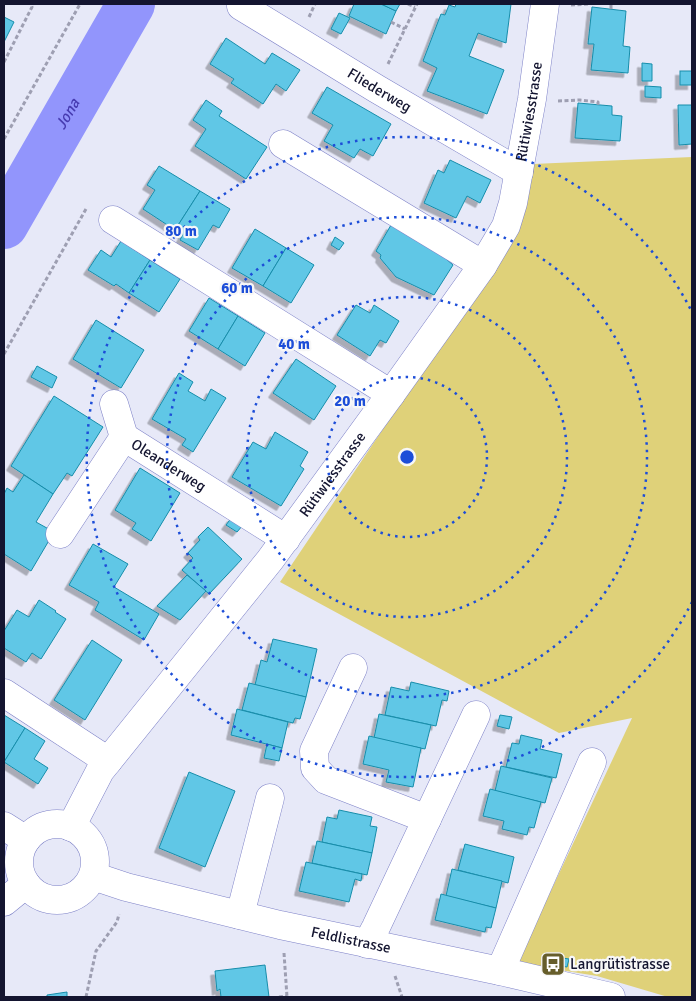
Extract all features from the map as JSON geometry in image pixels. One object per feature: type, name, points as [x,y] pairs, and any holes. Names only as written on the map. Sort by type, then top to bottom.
[{"type":"street","name":"Rütiwiesstrasse","points":[[71,827],[100,770],[286,539],[483,265],[506,226],[513,203],[532,99],[557,5]]},
{"type":"street","name":"Fliederweg","points":[[241,6],[377,89],[519,172]]},
{"type":"street","points":[[283,144],[483,265]]},
{"type":"street","points":[[113,220],[391,394]]},
{"type":"street","points":[[114,404],[124,438]]},
{"type":"street","name":"Oleanderweg","points":[[60,534],[124,438],[286,539]]},
{"type":"street","points":[[353,668],[314,750],[315,768],[326,780],[426,819]]},
{"type":"street","points":[[4,693],[108,761]]},
{"type":"street","points":[[367,944],[476,715]]},
{"type":"street","points":[[500,971],[592,762]]},
{"type":"street","points":[[240,915],[270,798]]},
{"type":"street","points":[[59,824],[71,827],[90,842],[94,853],[95,865],[93,876],[86,887],[75,896],[62,900],[42,897],[26,884],[21,874],[19,862],[21,850],[15,833],[35,831],[59,824]]},
{"type":"street","name":"Feldlistrasse","points":[[93,876],[126,887],[280,925],[500,971],[612,997]]},
{"type":"street","points":[[4,902],[26,884]]},
{"type":"path","points":[[4,62],[32,7],[31,4]]},
{"type":"path","points":[[4,139],[80,4]]},
{"type":"path","points":[[377,89],[416,5],[408,4]]},
{"type":"path","points":[[557,5],[589,4]]},
{"type":"path","points":[[611,4],[611,9]]},
{"type":"path","points":[[391,22],[405,29]]},
{"type":"path","points":[[532,99],[598,102],[598,105]]},
{"type":"path","points":[[4,354],[86,209],[113,220]]},
{"type":"path","points":[[86,997],[96,951],[117,922],[121,908]]},
{"type":"path","points":[[279,997],[287,997],[284,945],[280,925]]},
{"type":"path","points":[[394,975],[402,997]]},
{"type":"shaded area","points":[[692,157],[692,997],[668,997],[597,976],[517,963],[632,718],[559,733],[280,582],[509,242],[533,164]]},
{"type":"shaded area","points":[[4,826],[21,851],[19,862],[21,874],[4,902]]},
{"type":"building","points":[[354,4],[381,4],[396,11],[386,34],[349,16]]},
{"type":"building","points":[[381,4],[400,4],[396,11]]},
{"type":"building","points":[[456,4],[511,4],[506,43],[478,33],[469,56],[504,70],[487,114],[427,91],[437,68],[423,61],[441,14],[445,15],[449,5],[455,7]]},
{"type":"building","points":[[592,7],[626,11],[623,46],[630,47],[628,73],[591,70],[594,44],[588,44]]},
{"type":"building","points":[[339,13],[350,18],[341,34],[331,29]]},
{"type":"building","points":[[4,17],[14,22],[4,42]]},
{"type":"building","points":[[226,38],[265,64],[272,53],[300,70],[286,91],[276,84],[263,104],[231,83],[234,79],[210,64]]},
{"type":"building","points":[[642,63],[652,64],[652,81],[642,81]]},
{"type":"building","points":[[680,71],[692,71],[692,85],[680,85]]},
{"type":"building","points":[[645,86],[661,87],[661,98],[645,97]]},
{"type":"building","points":[[327,87],[391,124],[373,156],[360,149],[354,158],[324,141],[333,125],[312,113]]},
{"type":"building","points":[[206,100],[222,111],[219,116],[267,147],[246,179],[195,146],[206,129],[193,120]]},
{"type":"building","points":[[578,103],[612,106],[612,115],[622,116],[620,141],[575,138]]},
{"type":"building","points":[[678,105],[692,105],[692,144],[679,145]]},
{"type":"building","points":[[450,160],[491,180],[480,203],[467,196],[456,218],[424,203],[438,170],[444,173]]},
{"type":"building","points":[[159,166],[200,191],[175,230],[143,209],[155,190],[147,185]]},
{"type":"building","points":[[200,191],[230,209],[219,228],[213,225],[198,250],[180,240],[183,234],[175,230]]},
{"type":"building","points":[[391,225],[428,243],[453,265],[434,295],[396,277],[380,258],[381,255],[376,251]]},
{"type":"building","points":[[255,229],[286,248],[263,286],[232,268]]},
{"type":"building","points":[[335,237],[344,243],[339,250],[331,245]]},
{"type":"building","points":[[121,241],[150,260],[129,293],[88,270],[101,250],[111,257]]},
{"type":"building","points":[[286,248],[314,265],[291,303],[263,286]]},
{"type":"building","points":[[150,260],[180,279],[159,312],[129,293]]},
{"type":"building","points":[[209,298],[238,316],[218,349],[189,331]]},
{"type":"building","points":[[356,305],[370,313],[374,305],[399,321],[386,343],[380,340],[370,356],[337,335]]},
{"type":"building","points":[[238,316],[265,333],[245,366],[218,349]]},
{"type":"building","points":[[96,320],[144,350],[121,388],[73,359]]},
{"type":"building","points":[[296,359],[336,386],[314,420],[273,393]]},
{"type":"building","points":[[37,366],[57,377],[52,388],[31,377]]},
{"type":"building","points":[[179,373],[193,382],[188,391],[205,401],[211,389],[226,398],[193,452],[182,445],[186,439],[152,419]]},
{"type":"building","points":[[54,396],[103,427],[72,476],[67,473],[53,494],[11,466]]},
{"type":"building","points":[[275,432],[308,452],[300,466],[304,469],[281,506],[232,477],[253,442],[266,449]]},
{"type":"building","points":[[140,468],[180,493],[151,541],[132,529],[136,523],[115,510]]},
{"type":"building","points":[[24,475],[53,494],[36,522],[54,532],[31,571],[4,554],[4,494],[7,488],[13,492]]},
{"type":"building","points":[[232,517],[243,525],[237,532],[226,525]]},
{"type":"building","points":[[208,527],[242,559],[209,594],[182,570],[193,558],[188,553],[200,540],[198,537]]},
{"type":"building","points":[[93,544],[128,564],[114,587],[159,614],[144,640],[95,610],[99,602],[69,585]]},
{"type":"building","points":[[187,575],[206,591],[180,620],[157,606]]},
{"type":"building","points":[[39,600],[66,619],[41,659],[32,653],[26,662],[4,648],[4,631],[17,610],[29,617]]},
{"type":"building","points":[[273,639],[317,649],[306,697],[255,685],[261,660],[267,662]]},
{"type":"building","points":[[92,640],[122,660],[85,720],[54,700]]},
{"type":"building","points":[[411,682],[449,691],[447,701],[442,700],[436,726],[385,715],[391,687],[409,691]]},
{"type":"building","points":[[249,683],[306,697],[300,719],[295,718],[293,723],[242,710]]},
{"type":"building","points":[[237,709],[288,722],[282,748],[231,735]]},
{"type":"building","points":[[379,714],[431,725],[425,749],[374,738]]},
{"type":"building","points":[[4,715],[25,728],[4,762]]},
{"type":"building","points":[[500,715],[512,717],[509,729],[497,726]]},
{"type":"building","points":[[25,728],[45,741],[34,759],[48,768],[38,784],[4,762]]},
{"type":"building","points":[[521,735],[542,740],[540,749],[562,754],[556,778],[506,767],[512,743],[519,744]]},
{"type":"building","points":[[369,736],[421,748],[413,787],[386,782],[389,770],[363,764]]},
{"type":"building","points":[[267,744],[282,748],[279,761],[264,758]]},
{"type":"building","points":[[501,766],[552,778],[545,803],[495,791]]},
{"type":"building","points":[[189,772],[235,791],[205,867],[159,848]]},
{"type":"building","points":[[490,789],[541,802],[534,828],[529,827],[527,835],[502,829],[504,821],[483,816]]},
{"type":"building","points":[[339,810],[372,817],[370,826],[377,827],[372,853],[322,842],[327,817],[337,819]]},
{"type":"building","points":[[317,841],[372,853],[367,875],[312,863]]},
{"type":"building","points":[[465,844],[514,857],[508,883],[458,870]]},
{"type":"building","points":[[306,862],[362,874],[361,881],[355,879],[349,902],[299,891]]},
{"type":"building","points":[[452,869],[502,881],[496,908],[446,896]]},
{"type":"building","points":[[441,894],[496,908],[491,928],[486,927],[485,932],[435,920]]},
{"type":"building","points":[[556,957],[569,959],[567,967],[555,965]]},
{"type":"building","points":[[265,965],[269,997],[221,997],[220,989],[217,991],[215,971]]},
{"type":"building","points":[[67,992],[67,997],[47,997],[47,995]]},
{"type":"waterway","name":"Jona","points":[[4,225],[131,4]]},
{"type":"place","name":"Langrütistrasse","points":[[553,964]]}]
